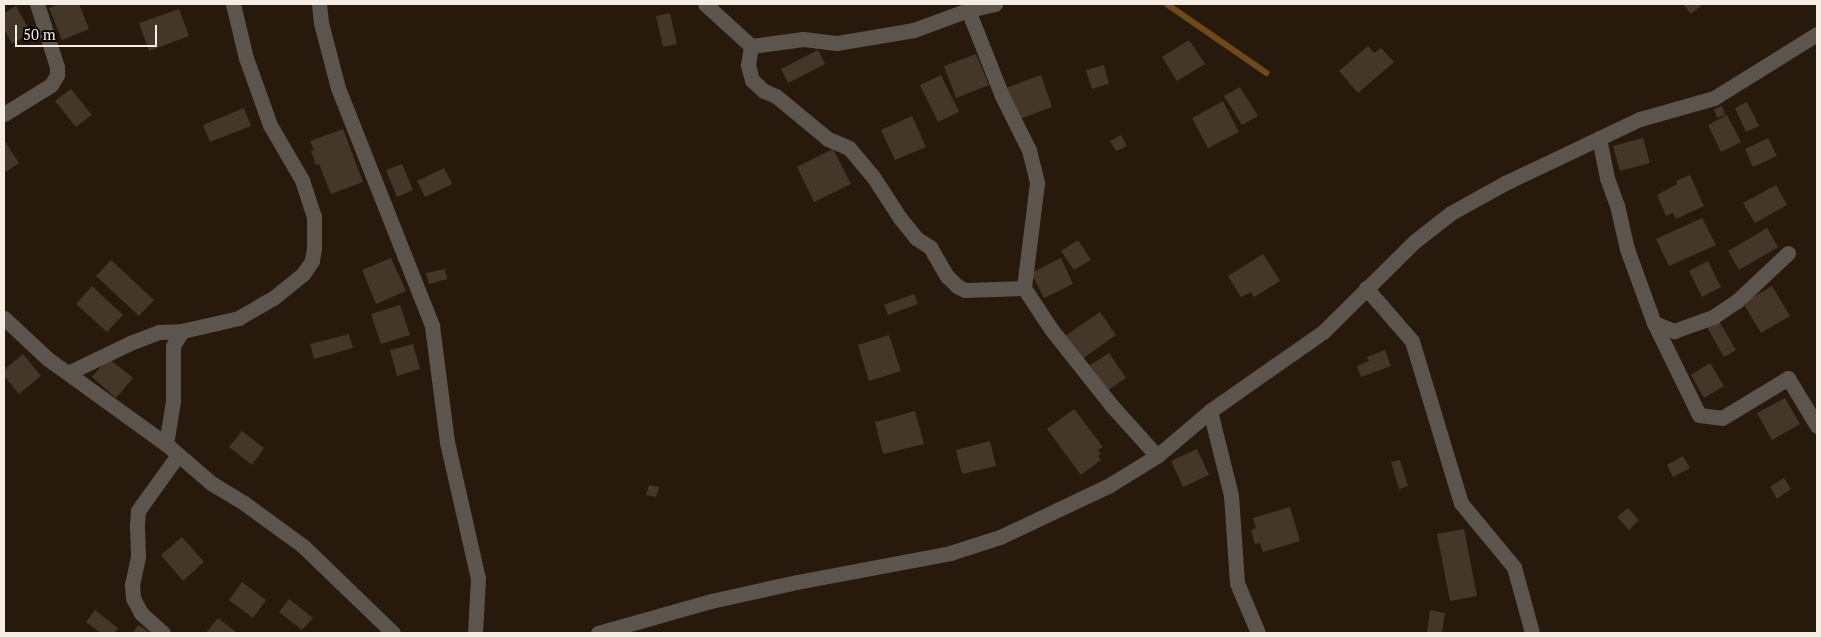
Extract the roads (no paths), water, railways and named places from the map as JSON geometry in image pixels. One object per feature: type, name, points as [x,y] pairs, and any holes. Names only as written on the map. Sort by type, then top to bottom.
[{"type":"street","points":[[4,114],[51,85],[57,75],[57,66],[37,4]]},
{"type":"street","points":[[68,373],[130,343],[159,332],[182,331],[239,318],[273,298],[303,274],[312,261],[314,216],[302,180],[270,126],[246,58],[234,4]]},
{"type":"street","points":[[319,4],[321,23],[338,88],[432,326],[447,442],[478,578],[474,633]]},
{"type":"street","points":[[705,4],[751,46]]},
{"type":"street","points":[[751,46],[803,39],[836,43],[914,30],[968,10],[995,4]]},
{"type":"street","points":[[968,10],[1002,96],[1029,150],[1036,183],[1024,288],[1051,329],[1112,406],[1157,456]]},
{"type":"street","points":[[598,633],[710,601],[797,582],[950,553],[992,540],[1108,486],[1157,456],[1210,411],[1323,332],[1415,241],[1450,212],[1640,119],[1714,98],[1817,34]]},
{"type":"street","points":[[751,46],[748,65],[752,80],[764,91],[776,96],[828,139],[849,148],[872,175],[900,218],[916,238],[930,247],[947,276],[957,286],[965,290],[1024,288]]},
{"type":"street","points":[[1599,138],[1607,178],[1617,205],[1627,248],[1654,323],[1699,415],[1722,418],[1788,378],[1817,426]]},
{"type":"street","points":[[1654,323],[1674,331],[1713,317],[1737,301],[1788,253]]},
{"type":"street","points":[[1366,288],[1412,341],[1460,503],[1514,567],[1532,633]]},
{"type":"street","points":[[4,318],[48,359],[166,444],[211,483],[244,503],[303,546],[393,633]]},
{"type":"street","points":[[166,444],[173,401],[173,346],[182,331]]},
{"type":"street","points":[[1210,411],[1230,496],[1237,583],[1258,633]]},
{"type":"street","points":[[163,633],[141,613],[133,598],[132,584],[138,556],[138,511],[178,455]]},
{"type":"waterway","points":[[1167,4],[1267,73]]}]
